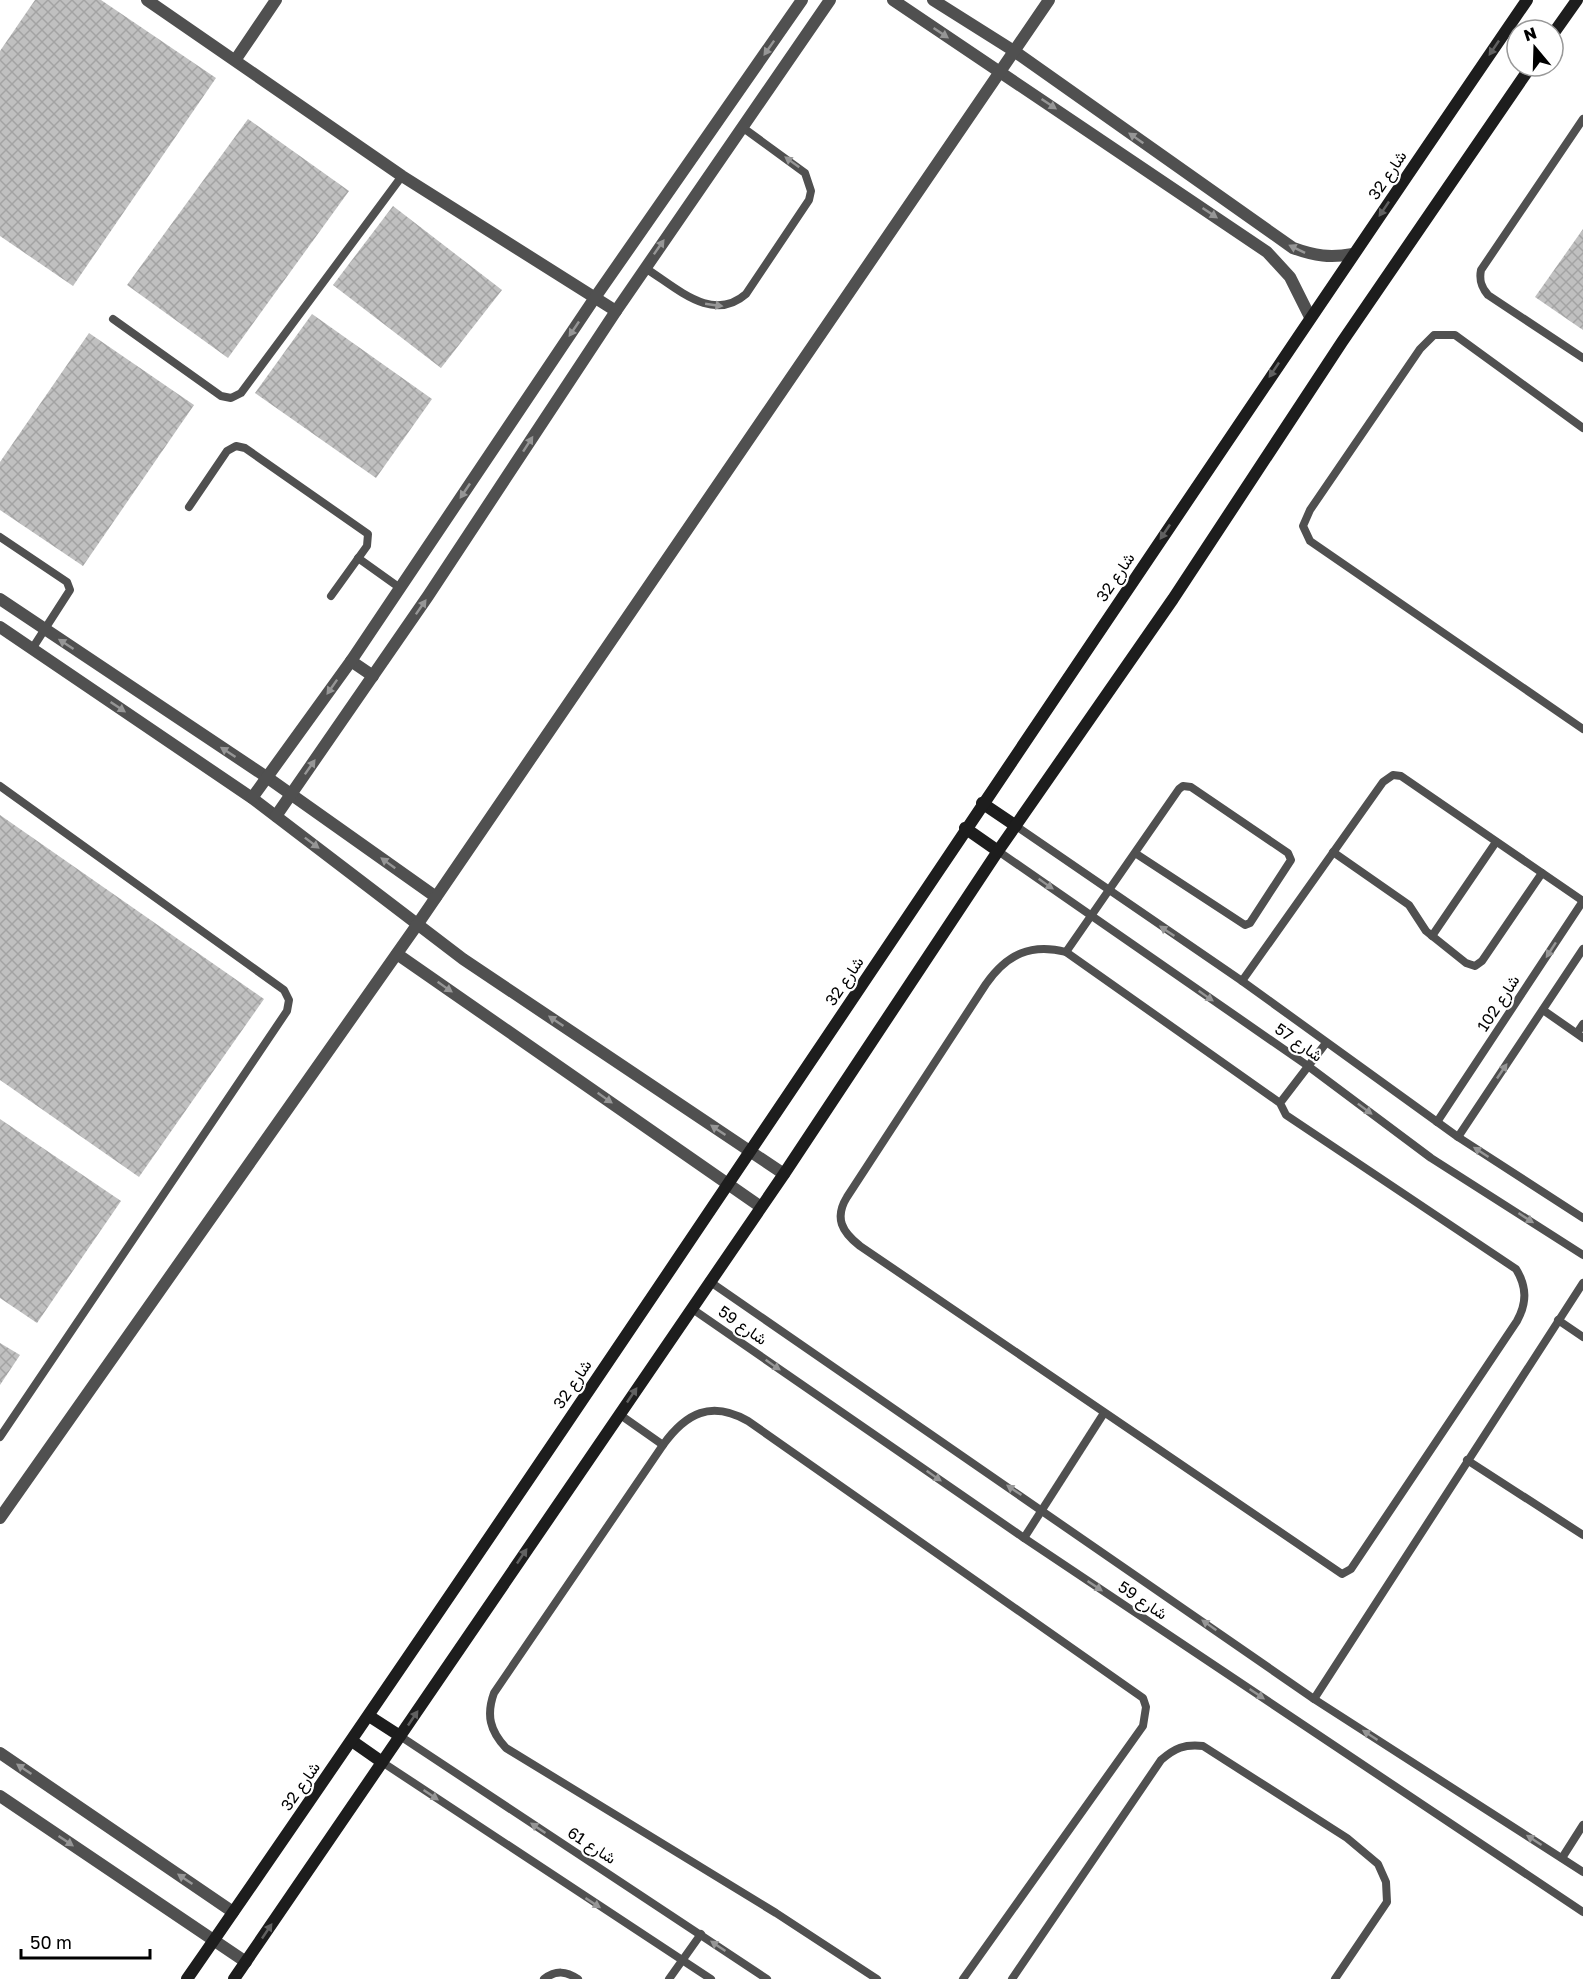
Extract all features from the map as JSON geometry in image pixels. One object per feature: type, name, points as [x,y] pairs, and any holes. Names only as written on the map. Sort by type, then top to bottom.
[{"type":"main road","name":"شارع 32","points":[[187,1979],[369,1716],[965,828],[1527,0]]},
{"type":"main road","points":[[1564,18],[1576,0]]},
{"type":"main road","points":[[234,1979],[784,1174],[998,851],[1173,599],[1342,342],[1523,78]]},
{"type":"main road","points":[[982,803],[1016,826]]},
{"type":"main road","points":[[965,828],[998,851]]},
{"type":"main road","points":[[369,1716],[400,1736]]},
{"type":"main road","points":[[352,1741],[382,1762]]},
{"type":"street","points":[[147,0],[236,59],[402,176],[616,311]]},
{"type":"street","points":[[236,59],[276,0]]},
{"type":"street","points":[[252,798],[351,661],[594,299],[802,0]]},
{"type":"street","points":[[276,816],[373,676],[645,268],[830,0]]},
{"type":"street","points":[[893,0],[1267,252],[1290,277],[1310,317]]},
{"type":"street","points":[[933,0],[1014,51],[1293,248],[1331,258],[1353,254]]},
{"type":"street","points":[[0,1518],[397,954],[1049,0]]},
{"type":"street","points":[[0,599],[268,778],[436,897]]},
{"type":"street","points":[[0,627],[252,798],[473,966],[784,1174]]},
{"type":"street","points":[[351,661],[373,676]]},
{"type":"street","points":[[397,954],[761,1207]]},
{"type":"street","points":[[0,1753],[233,1912]]},
{"type":"street","points":[[0,1796],[246,1962]]},
{"type":"lane","points":[[1583,119],[1481,270],[1479,277],[1483,290],[1488,295],[1583,358]]},
{"type":"lane","points":[[645,268],[710,306],[723,307],[736,303],[746,294],[809,200],[811,191],[805,173],[742,127]]},
{"type":"lane","points":[[113,319],[221,396],[231,398],[240,393],[402,176]]},
{"type":"lane","points":[[1583,428],[1455,335],[1434,335],[1420,349],[1310,510],[1303,526],[1310,541],[1583,729]]},
{"type":"lane","points":[[189,507],[227,451],[242,446],[366,531],[369,542],[331,596]]},
{"type":"lane","points":[[0,537],[69,586],[69,595],[32,649]]},
{"type":"lane","points":[[358,558],[400,588]]},
{"type":"lane","points":[[1242,981],[1385,779],[1393,775],[1401,776],[1583,901]]},
{"type":"lane","points":[[1066,952],[1179,789],[1186,785],[1288,853],[1291,863],[1256,914],[1245,926],[1135,853]]},
{"type":"lane","points":[[0,786],[285,990],[289,1000],[287,1011],[0,1437]]},
{"type":"lane","name":"شارع 57","points":[[1016,826],[1109,892],[1242,981],[1458,1137],[1583,1218]]},
{"type":"lane","points":[[1432,936],[1496,842]]},
{"type":"lane","name":"شارع 57","points":[[998,851],[1308,1066],[1431,1158],[1582,1251]]},
{"type":"lane","points":[[1333,852],[1409,905],[1421,926],[1470,966],[1479,965],[1542,873]]},
{"type":"lane","name":"شارع 102","points":[[1437,1122],[1583,901]]},
{"type":"lane","points":[[1036,948],[1066,952],[1280,1103],[1286,1115],[1516,1269],[1525,1289],[1522,1311],[1517,1321],[1351,1569],[1342,1574],[860,1246],[843,1230],[839,1219],[841,1207],[847,1197],[995,971],[1020,952],[1036,948]]},
{"type":"lane","points":[[1458,1137],[1583,950]]},
{"type":"lane","points":[[1543,1010],[1580,1036],[1583,1024]]},
{"type":"lane","points":[[1280,1103],[1326,1043]]},
{"type":"lane","name":"شارع 59","points":[[709,1281],[1043,1509],[1314,1699],[1583,1872]]},
{"type":"lane","points":[[1314,1699],[1583,1283]]},
{"type":"lane","name":"شارع 59","points":[[691,1308],[1024,1538],[1583,1912]]},
{"type":"lane","points":[[1558,1320],[1583,1337]]},
{"type":"lane","points":[[877,1979],[776,1913],[506,1748],[492,1728],[490,1705],[494,1693],[663,1445],[682,1422],[694,1415],[722,1411],[736,1414],[1143,1698],[1146,1707],[1143,1726],[963,1979]]},
{"type":"lane","points":[[1024,1538],[1104,1413]]},
{"type":"lane","points":[[619,1414],[663,1445]]},
{"type":"lane","points":[[1467,1460],[1583,1535]]},
{"type":"lane","name":"شارع 61","points":[[400,1736],[767,1979]]},
{"type":"lane","points":[[1012,1979],[1161,1760],[1173,1750],[1187,1744],[1203,1746],[1347,1838],[1378,1864],[1386,1882],[1387,1902],[1335,1979]]},
{"type":"lane","points":[[382,1762],[711,1979]]},
{"type":"lane","points":[[1562,1858],[1583,1825]]},
{"type":"lane","points":[[669,1979],[701,1934]]},
{"type":"lane","points":[[544,1979],[556,1972],[563,1972],[578,1979]]},
{"type":"building","points":[[35,0],[101,0],[216,78],[73,286],[0,236],[0,51]]},
{"type":"building","points":[[248,119],[349,191],[228,358],[127,285]]},
{"type":"building","points":[[393,206],[502,290],[441,368],[333,285]]},
{"type":"building","points":[[1583,229],[1583,330],[1535,297]]},
{"type":"building","points":[[312,314],[432,399],[376,478],[255,393]]},
{"type":"building","points":[[89,333],[194,405],[83,566],[0,510],[0,462]]},
{"type":"building","points":[[0,815],[264,999],[139,1177],[0,1080]]},
{"type":"building","points":[[0,1119],[121,1201],[37,1323],[0,1298]]},
{"type":"building","points":[[0,1343],[20,1355],[0,1385]]}]
